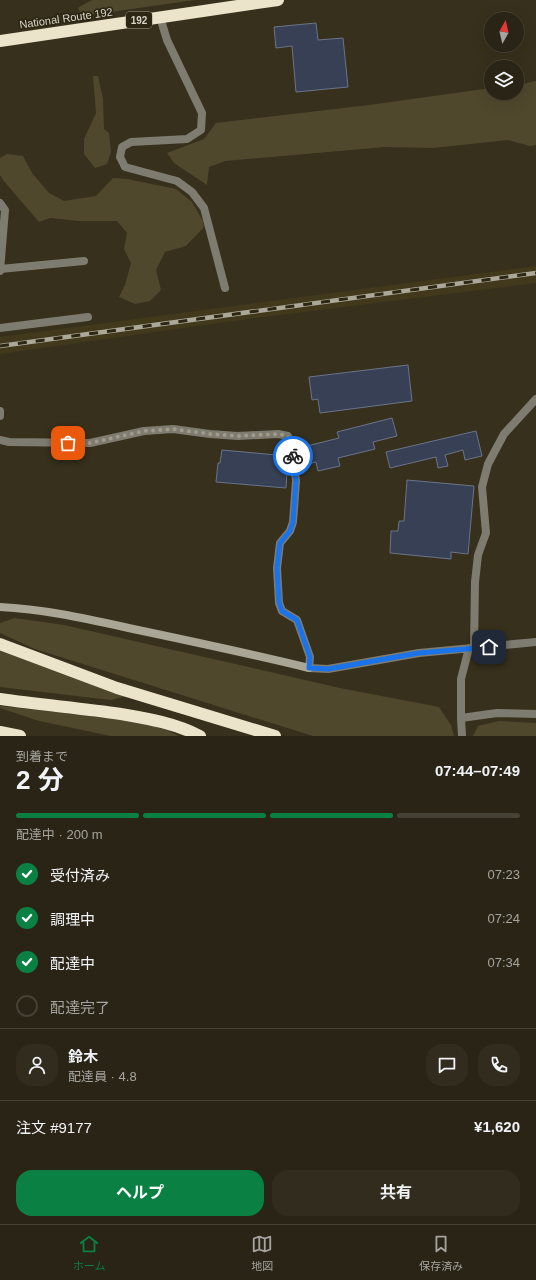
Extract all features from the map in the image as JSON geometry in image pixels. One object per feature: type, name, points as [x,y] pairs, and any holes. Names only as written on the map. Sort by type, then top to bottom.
[{"type":"highway","name":"National Route 192","points":[[0,41],[278,0]]},
{"type":"highway","points":[[0,644],[117,688],[275,736]]},
{"type":"highway","points":[[0,699],[99,710],[149,718],[168,722],[187,729],[200,736]]},
{"type":"highway","points":[[0,732],[20,736]]},
{"type":"street","points":[[160,17],[167,40],[202,113],[201,130],[187,139],[131,142],[122,147],[120,157],[125,167],[176,181],[192,192],[204,208],[225,288]]},
{"type":"street","points":[[0,203],[5,210],[0,270],[84,261]]},
{"type":"street","points":[[0,328],[88,317]]},
{"type":"street","points":[[462,736],[461,679],[471,648],[478,555],[486,533],[482,487],[488,464],[504,434],[536,400]]},
{"type":"street","points":[[0,411],[0,416]]},
{"type":"street","points":[[0,440],[10,442],[90,443],[144,431],[173,429],[231,436],[278,434],[288,436],[291,442],[296,481],[293,522],[290,531],[280,543],[277,568],[279,602],[282,611],[297,620],[310,657],[309,668]]},
{"type":"street","points":[[0,607],[81,618],[249,653],[309,668],[328,669],[419,653],[536,642]]},
{"type":"street","points":[[461,718],[497,713],[536,714]]},
{"type":"shaded area","points":[[93,0],[195,0],[82,16],[78,8]]},
{"type":"shaded area","points":[[93,76],[98,76],[103,99],[104,129],[109,133],[111,152],[107,164],[95,168],[84,154],[84,139],[96,113]]},
{"type":"shaded area","points":[[536,81],[536,145],[530,146],[508,140],[433,148],[385,147],[225,161],[209,167],[207,185],[174,163],[167,153],[204,139],[216,123],[369,105],[484,89],[484,100],[524,100],[524,84]]},
{"type":"shaded area","points":[[7,154],[23,156],[32,173],[49,193],[64,201],[96,196],[113,178],[127,179],[176,189],[192,202],[203,221],[204,227],[186,246],[165,252],[156,270],[161,290],[150,301],[135,304],[119,297],[125,285],[131,263],[124,249],[127,233],[117,221],[79,221],[50,218],[39,222],[0,175],[0,158]]},
{"type":"shaded area","points":[[536,266],[536,283],[233,321],[0,354],[0,337]]},
{"type":"shaded area","points":[[15,618],[64,625],[340,688],[439,707],[451,725],[454,736],[313,736],[35,649],[0,633],[0,623]]},
{"type":"shaded area","points":[[0,650],[126,696],[111,700],[0,687]]},
{"type":"shaded area","points":[[0,706],[137,721],[169,731],[179,736],[111,736],[39,721],[0,708]]},
{"type":"shaded area","points":[[499,721],[536,723],[536,736],[473,736],[478,726]]},
{"type":"building","points":[[316,23],[318,40],[343,38],[348,87],[296,92],[292,46],[276,48],[274,27]]},
{"type":"building","points":[[408,365],[412,401],[320,413],[318,399],[312,400],[309,377]]},
{"type":"building","points":[[392,418],[397,436],[373,442],[375,449],[338,458],[340,466],[318,471],[316,462],[307,464],[303,447],[339,438],[337,432]]},
{"type":"building","points":[[476,431],[482,456],[465,460],[463,450],[445,455],[448,466],[438,468],[436,457],[390,468],[386,452]]},
{"type":"building","points":[[222,450],[288,456],[286,488],[216,482],[218,463],[220,463]]},
{"type":"building","points":[[407,480],[474,486],[468,554],[451,552],[451,559],[390,553],[391,531],[398,531],[399,521],[404,521]]},
{"type":"railway","points":[[0,346],[536,273]]},
{"type":"way so far","points":[[68,443],[90,443],[144,431],[173,429],[238,436],[278,434],[288,436],[291,442],[293,456]]},
{"type":"route","points":[[293,456],[296,481],[293,522],[290,531],[280,543],[277,568],[279,602],[282,611],[297,620],[310,657],[309,668],[328,669],[419,653],[489,647]]}]
